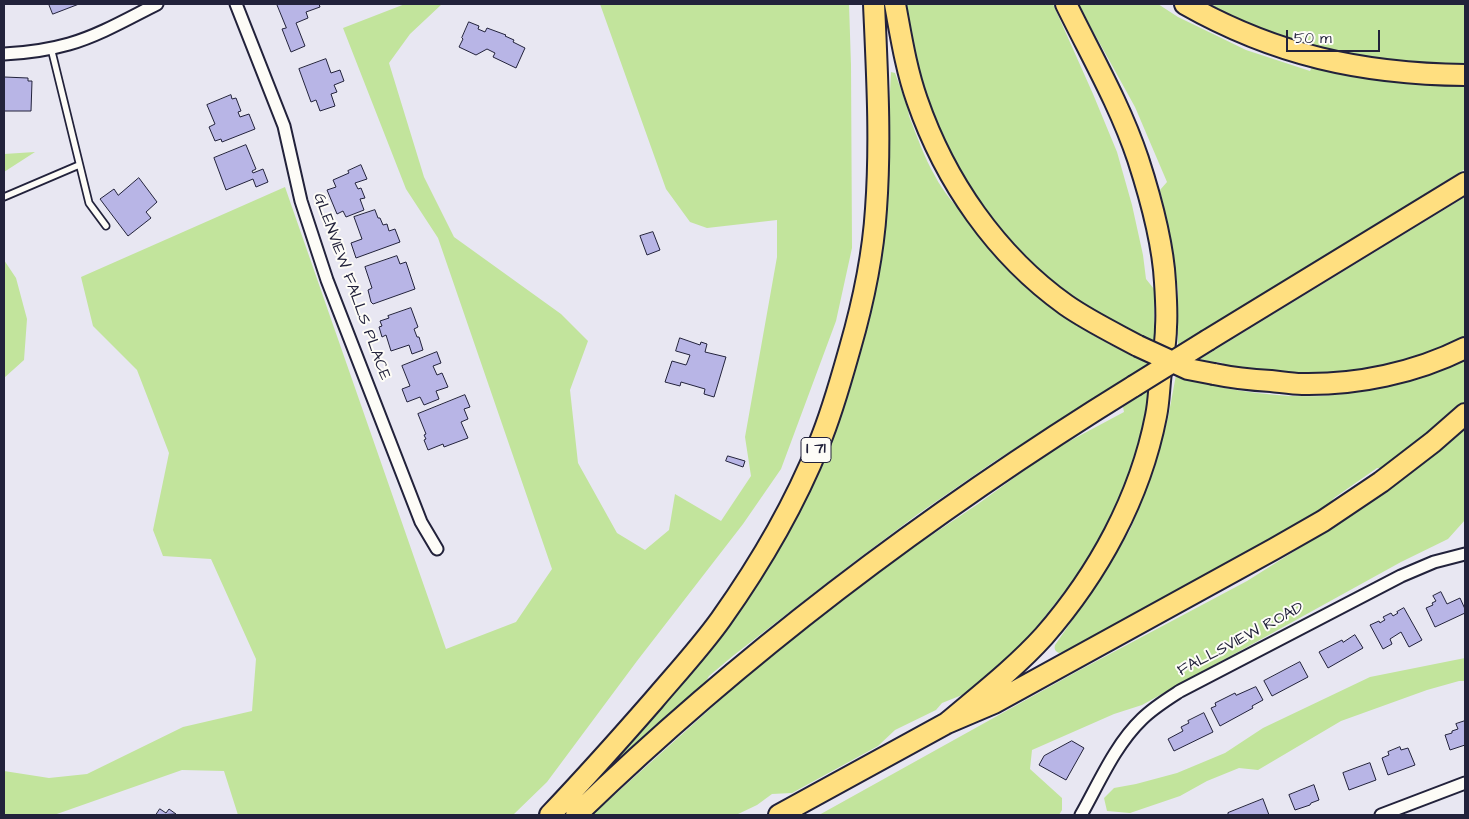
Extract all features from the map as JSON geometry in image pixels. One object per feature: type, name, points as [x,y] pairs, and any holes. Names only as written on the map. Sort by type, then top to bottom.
[{"type":"highway","name":"I 71","points":[[550,815],[688,661],[720,620],[750,577],[780,526],[819,443],[837,394],[857,322],[869,268],[876,211],[879,116],[874,4]]},
{"type":"highway","points":[[895,4],[906,63],[916,98],[947,170],[977,216],[1000,246],[1031,277],[1099,326],[1188,369],[1236,379],[1301,384],[1368,380],[1420,367],[1465,348]]},
{"type":"highway","points":[[947,723],[1018,662],[1043,636],[1096,567],[1117,529],[1135,487],[1156,416],[1167,327],[1165,281],[1151,200],[1126,127],[1066,4]]},
{"type":"highway","points":[[1184,4],[1257,39],[1324,60],[1353,66],[1426,75],[1465,75]]},
{"type":"highway","points":[[576,815],[684,714],[742,665],[853,577],[967,494],[1134,386],[1465,183]]},
{"type":"highway","points":[[779,815],[947,723],[994,702],[1323,521],[1381,482],[1433,442],[1465,414]]},
{"type":"street","points":[[4,54],[69,44],[157,4]]},
{"type":"street","name":"GLENVIEW FALLS PLACE","points":[[236,4],[284,126],[301,201],[328,280],[421,522],[437,549]]},
{"type":"street","name":"FALLSVIEW ROAD","points":[[1081,815],[1114,756],[1129,734],[1140,721],[1161,703],[1180,691],[1401,576],[1434,562],[1465,554]]},
{"type":"street","points":[[1381,815],[1465,783]]},
{"type":"lane","points":[[50,48],[89,203],[106,226]]},
{"type":"lane","points":[[4,196],[79,165]]},
{"type":"green space","points":[[405,4],[442,4],[410,34],[389,63],[424,177],[454,237],[561,314],[588,341],[570,390],[578,463],[617,533],[645,550],[669,530],[675,494],[721,521],[751,476],[745,437],[777,257],[777,220],[707,228],[690,222],[666,189],[600,4],[849,4],[852,248],[836,321],[781,469],[743,524],[637,661],[547,782],[513,815],[238,815],[224,771],[182,770],[54,815],[4,815],[4,771],[49,778],[87,774],[183,727],[252,711],[256,659],[211,559],[163,556],[153,530],[169,453],[137,370],[93,326],[81,277],[285,187],[446,649],[516,622],[552,569],[438,238],[406,189],[343,28]]},
{"type":"green space","points":[[903,4],[1053,4],[1117,152],[1132,205],[1143,255],[1146,279],[1154,289],[1154,342],[1096,314],[1068,297],[1006,241],[950,159],[917,75]]},
{"type":"green space","points":[[1078,4],[1158,4],[1178,17],[1246,50],[1310,71],[1312,67],[1382,80],[1465,86],[1465,169],[1178,348],[1178,290],[1171,242],[1160,190],[1167,182],[1135,107]]},
{"type":"green space","points":[[1210,4],[1465,4],[1465,66],[1371,60],[1259,32]]},
{"type":"green space","points":[[891,72],[895,73],[918,139],[938,182],[1009,271],[1062,315],[1114,347],[1150,364],[992,463],[918,514],[850,565],[709,676],[705,683],[598,778],[801,504],[823,462],[840,414],[888,175],[890,156],[887,151]]},
{"type":"green space","points":[[35,152],[4,172],[4,154]]},
{"type":"green space","points":[[1465,197],[1465,342],[1412,362],[1324,377],[1276,374],[1222,365],[1223,363],[1200,359]]},
{"type":"green space","points":[[4,260],[16,278],[27,319],[24,360],[4,378]]},
{"type":"green space","points":[[1465,360],[1465,403],[1423,440],[1386,468],[1377,468],[1334,498],[1328,506],[1264,543],[1261,547],[1125,622],[1063,652],[1059,653],[1056,651],[1055,645],[1103,576],[1130,530],[1154,469],[1168,418],[1176,375],[1211,385],[1248,392],[1285,396],[1322,396],[1359,392],[1395,384],[1425,376]]},
{"type":"green space","points":[[1152,388],[1139,445],[1126,486],[1100,541],[1077,581],[1072,582],[1035,629],[1002,664],[967,693],[942,703],[936,710],[895,730],[878,746],[792,793],[772,794],[757,805],[736,815],[592,815],[757,667],[893,561],[978,504],[1051,451],[1124,412],[1123,407]]},
{"type":"green space","points":[[1465,429],[1465,520],[1448,539],[1401,562],[1142,705],[1114,714],[1032,750],[1030,769],[1062,798],[1062,810],[1059,815],[819,815],[1078,671],[1247,581],[1355,513],[1451,442]]},
{"type":"green space","points":[[1465,658],[1465,681],[1427,690],[1341,721],[1258,770],[1239,768],[1207,781],[1180,796],[1130,813],[1107,811],[1104,798],[1114,788],[1177,773],[1225,753],[1263,728],[1370,677]]},
{"type":"building","points":[[49,4],[79,4],[53,14]]},
{"type":"building","points":[[277,4],[319,4],[320,7],[306,12],[308,18],[296,23],[305,46],[291,52],[282,29],[286,28]]},
{"type":"building","points":[[469,22],[479,26],[478,29],[485,32],[487,28],[506,35],[514,40],[513,42],[525,48],[516,68],[493,57],[495,53],[487,49],[476,55],[459,47]]},
{"type":"building","points":[[326,59],[331,73],[340,70],[344,81],[334,85],[337,92],[331,94],[335,106],[320,111],[316,100],[311,102],[299,69]]},
{"type":"building","points":[[4,77],[28,78],[28,81],[32,81],[31,111],[4,111]]},
{"type":"building","points":[[231,95],[232,99],[236,98],[241,111],[238,112],[240,117],[249,114],[255,129],[222,142],[221,139],[215,141],[209,127],[215,124],[207,105]]},
{"type":"building","points":[[246,145],[256,169],[252,171],[253,173],[263,169],[268,182],[256,187],[253,179],[226,190],[214,158]]},
{"type":"building","points":[[361,165],[367,179],[355,183],[358,189],[361,188],[365,198],[360,199],[364,210],[346,217],[343,211],[337,214],[327,190],[336,187],[333,180]]},
{"type":"building","points":[[139,178],[157,202],[146,212],[151,218],[128,236],[100,199],[114,189],[118,195]]},
{"type":"building","points":[[375,210],[383,225],[387,224],[389,231],[395,229],[400,242],[356,258],[351,243],[362,239],[354,217]]},
{"type":"building","points":[[653,232],[660,250],[647,255],[640,236]]},
{"type":"building","points":[[397,256],[400,264],[406,262],[415,289],[373,304],[368,290],[372,288],[365,267]]},
{"type":"building","points":[[411,308],[418,327],[414,329],[423,350],[412,354],[409,345],[391,351],[386,335],[382,337],[379,327],[382,326],[380,321],[389,318],[388,316]]},
{"type":"building","points":[[680,338],[700,345],[701,342],[707,344],[705,352],[726,357],[714,397],[704,394],[705,389],[681,382],[680,386],[665,382],[672,361],[686,365],[690,355],[676,351]]},
{"type":"building","points":[[437,352],[441,363],[433,366],[437,375],[442,373],[448,387],[436,391],[439,399],[424,405],[420,397],[407,402],[402,389],[410,386],[402,366]]},
{"type":"building","points":[[465,395],[470,407],[464,409],[468,419],[461,422],[468,438],[444,447],[443,444],[428,450],[424,440],[426,439],[424,435],[426,434],[418,414]]},
{"type":"building","points":[[728,456],[745,461],[743,467],[726,461]]},
{"type":"building","points":[[1441,592],[1447,604],[1460,598],[1465,613],[1435,627],[1426,608],[1433,605],[1432,603],[1436,601],[1433,596]]},
{"type":"building","points":[[1404,608],[1422,640],[1409,647],[1401,632],[1390,639],[1392,644],[1383,649],[1370,625],[1379,621],[1380,623],[1385,620],[1383,617],[1391,613],[1393,616]]},
{"type":"building","points":[[1355,635],[1363,648],[1328,668],[1319,652]]},
{"type":"building","points":[[1300,662],[1308,677],[1272,696],[1264,681]]},
{"type":"building","points":[[1256,687],[1263,700],[1252,706],[1253,708],[1220,726],[1211,708],[1216,706],[1215,703],[1235,693],[1236,695]]},
{"type":"building","points":[[1204,713],[1213,732],[1174,751],[1168,739],[1183,731],[1181,727],[1189,723],[1188,721]]},
{"type":"building","points":[[1465,721],[1465,745],[1450,750],[1445,735],[1458,729],[1456,724]]},
{"type":"building","points":[[1072,741],[1084,748],[1066,780],[1039,765],[1044,756]]},
{"type":"building","points":[[1400,747],[1401,750],[1408,748],[1415,765],[1388,775],[1382,758],[1389,755],[1388,752]]},
{"type":"building","points":[[1370,763],[1376,780],[1349,790],[1343,773]]},
{"type":"building","points":[[1314,785],[1319,800],[1295,810],[1289,795]]},
{"type":"building","points":[[1263,799],[1269,815],[1228,815],[1228,813]]},
{"type":"building","points":[[160,809],[166,813],[169,809],[176,814],[156,815]]}]
